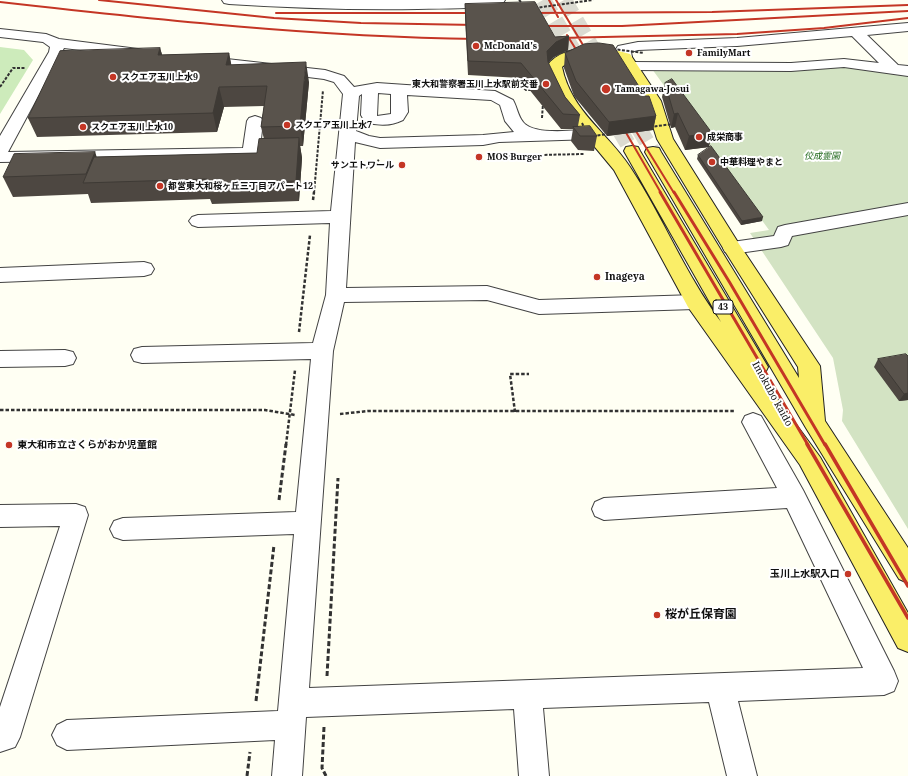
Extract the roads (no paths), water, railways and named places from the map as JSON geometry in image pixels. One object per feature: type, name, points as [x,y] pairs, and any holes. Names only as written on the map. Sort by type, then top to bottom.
[{"type":"main road","points":[[812,464],[695,302],[622,168],[573,111],[556,76],[554,66],[560,59],[571,55],[604,52],[623,57],[653,101],[665,139],[732,248],[809,366],[814,422]]},
{"type":"main road","name":"Imokubo kaido","points":[[632,150],[812,464],[908,639]]},
{"type":"main road","name":"Imokubo kaido","points":[[652,152],[814,422],[908,571]]},
{"type":"street","points":[[229,0],[306,4],[392,5],[470,3],[498,0]]},
{"type":"street","points":[[908,27],[737,42],[638,46],[623,49],[623,57],[791,67],[844,63],[892,67],[908,70]]},
{"type":"street","points":[[856,32],[892,67]]},
{"type":"street","points":[[0,33],[46,38],[56,43],[151,55]]},
{"type":"street","points":[[0,151],[56,52],[58,47],[56,43]]},
{"type":"street","points":[[183,58],[325,75],[339,79],[351,93],[352,153],[340,217],[336,295],[322,351],[287,776]]},
{"type":"street","points":[[351,93],[370,89],[495,96],[507,103],[512,122],[525,133],[538,136]]},
{"type":"street","points":[[370,89],[369,115],[371,119],[378,121],[389,120],[397,117],[400,112],[399,90]]},
{"type":"street","points":[[250,153],[255,121]]},
{"type":"street","points":[[499,136],[512,122]]},
{"type":"street","points":[[352,153],[351,151],[377,143],[483,140],[499,136],[538,136],[591,131]]},
{"type":"street","points":[[0,157],[284,152]]},
{"type":"street","points":[[732,248],[781,241],[784,231],[908,209]]},
{"type":"street","points":[[198,221],[340,217]]},
{"type":"street","points":[[0,276],[32,275],[49,272],[144,269]]},
{"type":"street","points":[[336,295],[487,293],[539,308],[695,302]]},
{"type":"street","points":[[142,355],[322,351]]},
{"type":"street","points":[[0,359],[65,358]]},
{"type":"street","points":[[67,735],[292,714],[326,702],[884,681],[794,497],[753,422]]},
{"type":"street","points":[[604,509],[794,497]]},
{"type":"street","points":[[0,516],[76,515],[5,737],[0,737]]},
{"type":"street","points":[[123,529],[308,523]]},
{"type":"street","points":[[720,688],[742,776]]},
{"type":"street","points":[[527,695],[534,776]]},
{"type":"tunnel","points":[[543,0],[588,75]]},
{"type":"tunnel","points":[[564,0],[605,70]]},
{"type":"tunnel","points":[[626,107],[653,152]]},
{"type":"tunnel","points":[[607,109],[632,151]]},
{"type":"railway","points":[[99,0],[274,18],[361,23],[476,25]]},
{"type":"railway","points":[[549,0],[556,13]]},
{"type":"railway","points":[[556,0],[564,13]]},
{"type":"railway","points":[[0,2],[179,21],[298,31],[417,38],[477,39]]},
{"type":"railway","points":[[564,13],[712,12],[908,5]]},
{"type":"railway","points":[[572,26],[622,26],[908,11]]},
{"type":"railway","points":[[276,13],[476,13]]},
{"type":"railway","points":[[530,13],[556,13]]},
{"type":"railway","points":[[556,13],[558,17]]},
{"type":"railway","points":[[556,13],[564,13]]},
{"type":"railway","points":[[564,13],[572,26]]},
{"type":"railway","points":[[579,38],[737,34],[824,28],[908,18]]},
{"type":"railway","points":[[538,26],[572,26]]},
{"type":"railway","points":[[572,26],[579,38]]},
{"type":"railway","points":[[559,38],[569,38]]},
{"type":"railway","points":[[569,38],[582,59]]},
{"type":"railway","points":[[569,38],[579,38]]},
{"type":"railway","points":[[579,38],[589,55]]},
{"type":"railway","points":[[631,123],[674,193]]},
{"type":"railway","points":[[621,124],[661,193]]},
{"type":"railway","points":[[660,192],[808,445]]},
{"type":"railway","points":[[674,192],[730,283],[825,445]]},
{"type":"railway","points":[[807,444],[908,618]]},
{"type":"railway","points":[[825,444],[908,586]]},
{"type":"place","name":"McDonald's","points":[[476,46]]},
{"type":"place","name":"FamilyMart","points":[[689,53]]},
{"type":"place","name":"スクエア玉川上水9","points":[[113,77]]},
{"type":"place","name":"東大和警察署玉川上水駅前交番","points":[[546,84]]},
{"type":"place","name":"Tamagawa-Josui","points":[[606,89]]},
{"type":"place","name":"スクエア玉川上水7","points":[[287,125]]},
{"type":"place","name":"スクエア玉川上水10","points":[[83,127]]},
{"type":"place","name":"成栄商事","points":[[699,137]]},
{"type":"place","name":"MOS Burger","points":[[479,157]]},
{"type":"place","name":"中華料理やまと","points":[[712,162]]},
{"type":"place","name":"サンエトワール","points":[[402,165]]},
{"type":"place","name":"都営東大和桜ヶ丘三丁目アパート12","points":[[160,186]]},
{"type":"place","name":"Inageya","points":[[597,277]]},
{"type":"place","name":"東大和市立さくらがおか児童館","points":[[9,445]]},
{"type":"place","name":"玉川上水駅入口","points":[[848,574]]},
{"type":"place","name":"桜が丘保育園","points":[[657,615]]},
{"type":"park label","name":"佼成霊園","points":[[822,156]]}]
